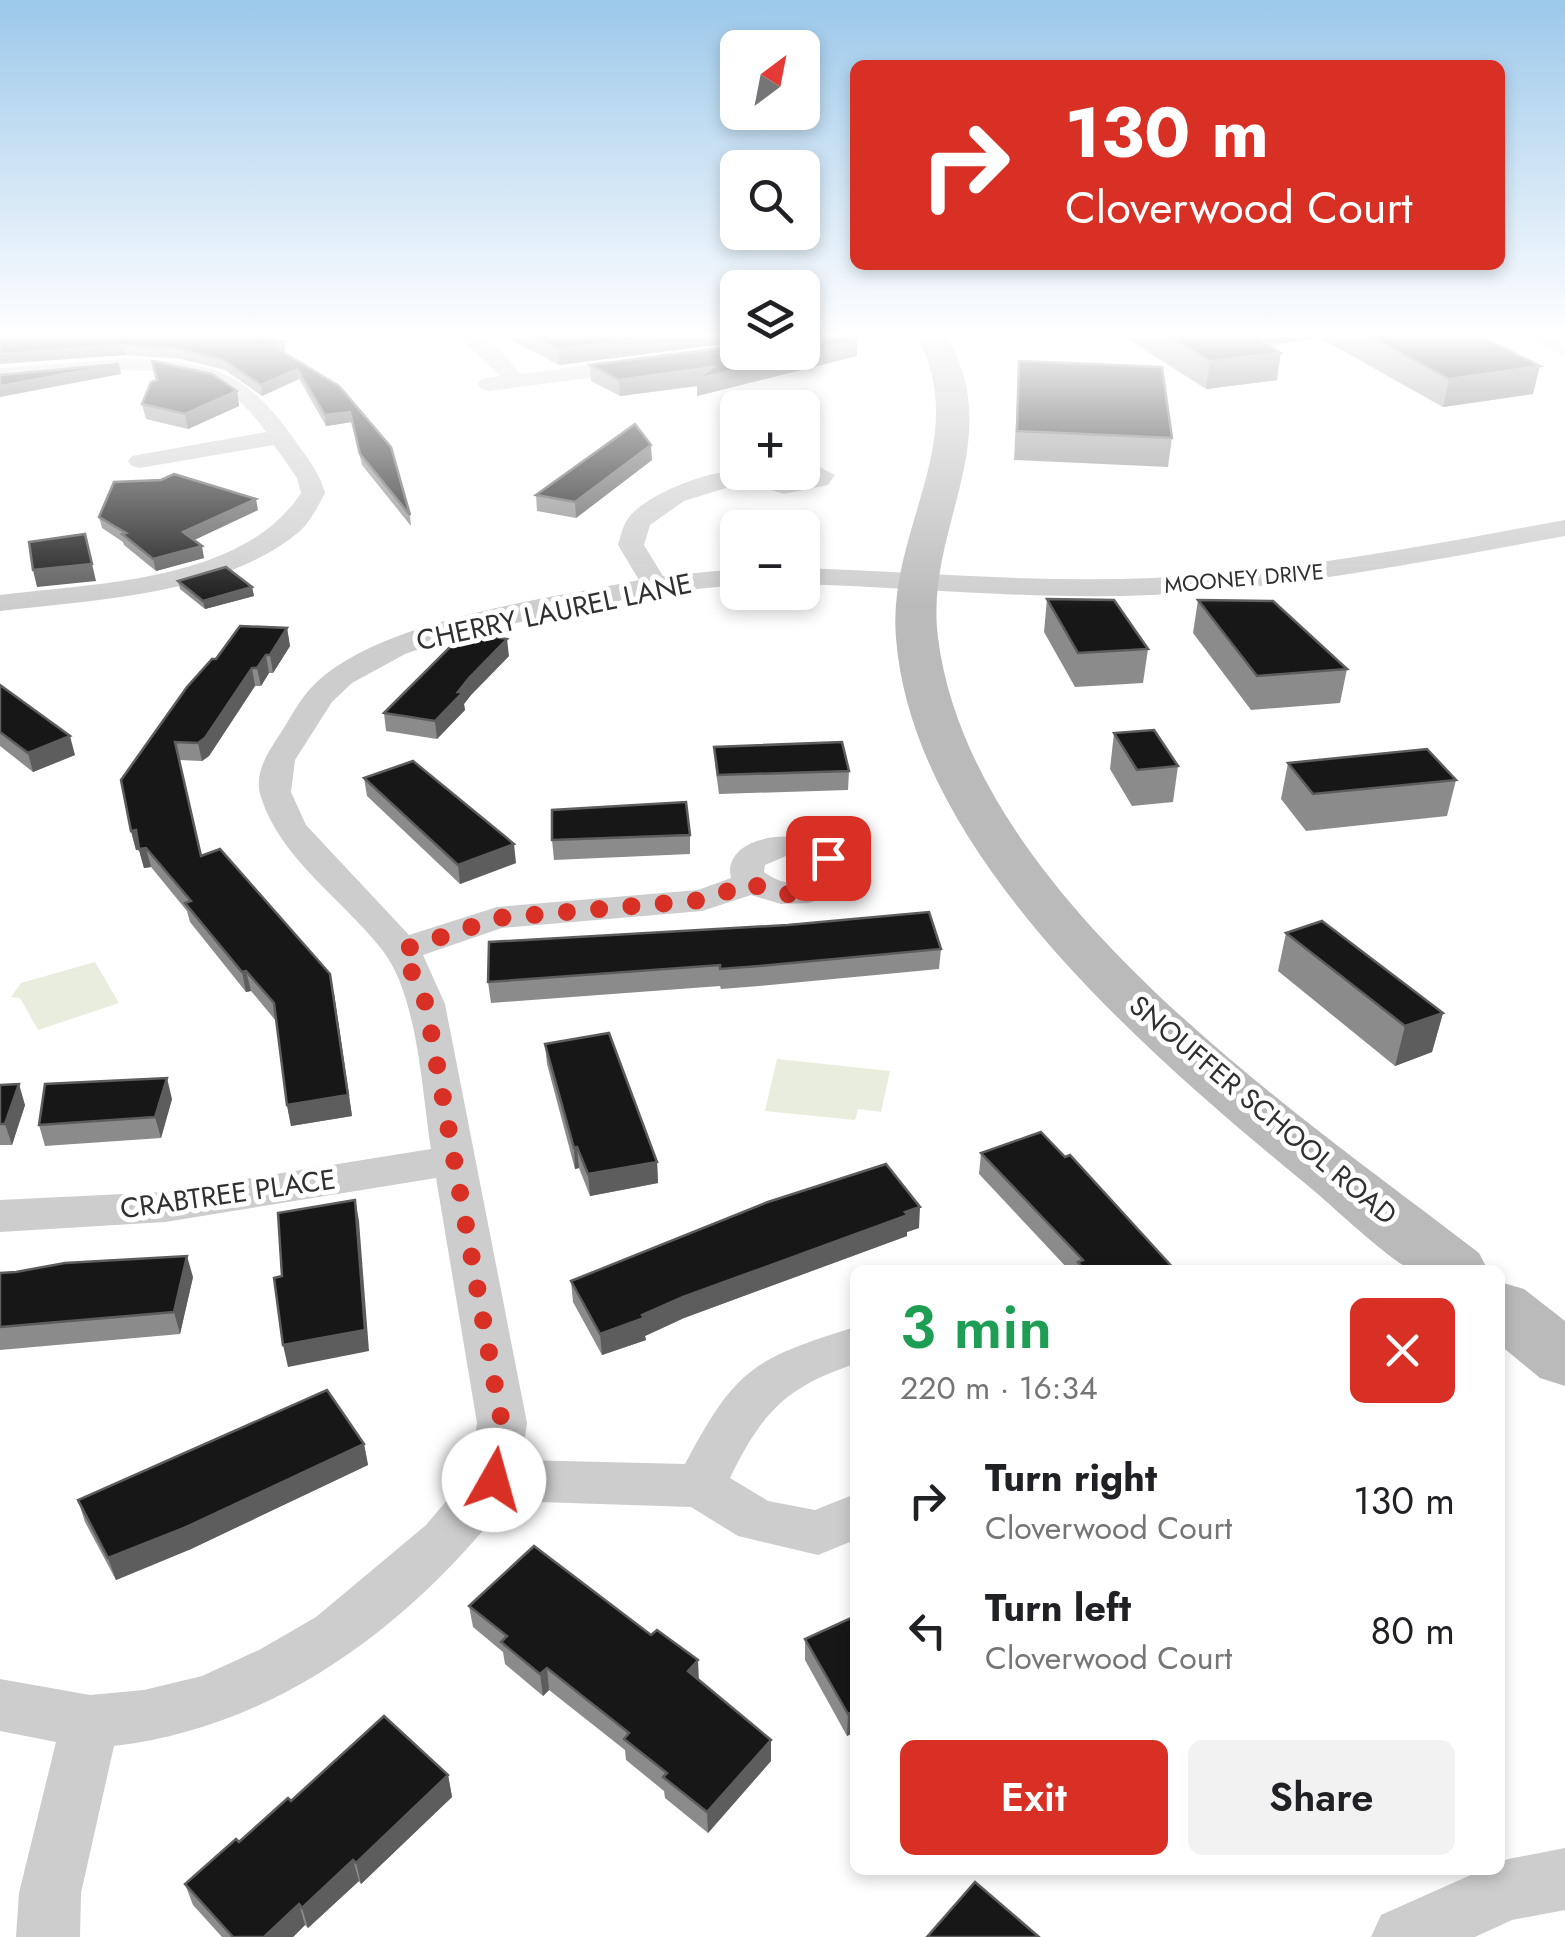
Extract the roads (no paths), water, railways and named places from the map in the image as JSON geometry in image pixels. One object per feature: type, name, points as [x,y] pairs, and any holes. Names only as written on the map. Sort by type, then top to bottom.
[{"type":"main road","name":"SNOUFFER SCHOOL ROAD","points":[[953,427],[920,578],[917,643],[931,707],[962,781],[1020,872],[1064,928],[1157,1024],[1449,1265]]},
{"type":"main road","points":[[1505,1310],[1565,1359]]},
{"type":"street","points":[[0,603],[182,574],[229,560],[271,539],[294,524],[313,493],[309,478],[271,427]]},
{"type":"street","points":[[140,462],[279,437]]},
{"type":"street","points":[[655,585],[631,545],[639,521],[680,494],[720,483]]},
{"type":"street","name":"MOONEY DRIVE","points":[[920,578],[1042,586],[1194,585],[1348,568],[1565,528]]},
{"type":"street","points":[[820,576],[920,578]]},
{"type":"street","name":"CHERRY LAUREL LANE","points":[[494,1480],[502,1423],[426,1004],[402,950],[291,830],[275,792],[279,760],[320,696],[355,670],[395,648],[655,585],[720,580]]},
{"type":"street","points":[[402,950],[498,918],[702,900],[752,883]]},
{"type":"street","name":"CRABTREE PLACE","points":[[0,1216],[165,1207],[455,1160]]},
{"type":"street","points":[[700,1486],[740,1413],[759,1390],[783,1371],[850,1348]]},
{"type":"street","points":[[0,1705],[90,1722],[144,1716],[208,1700],[279,1668],[336,1634],[445,1541],[494,1480],[700,1486],[756,1521],[818,1532],[850,1518]]},
{"type":"street","points":[[48,1937],[50,1893],[90,1722]]},
{"type":"street","points":[[1404,1937],[1508,1890],[1565,1878]]}]
